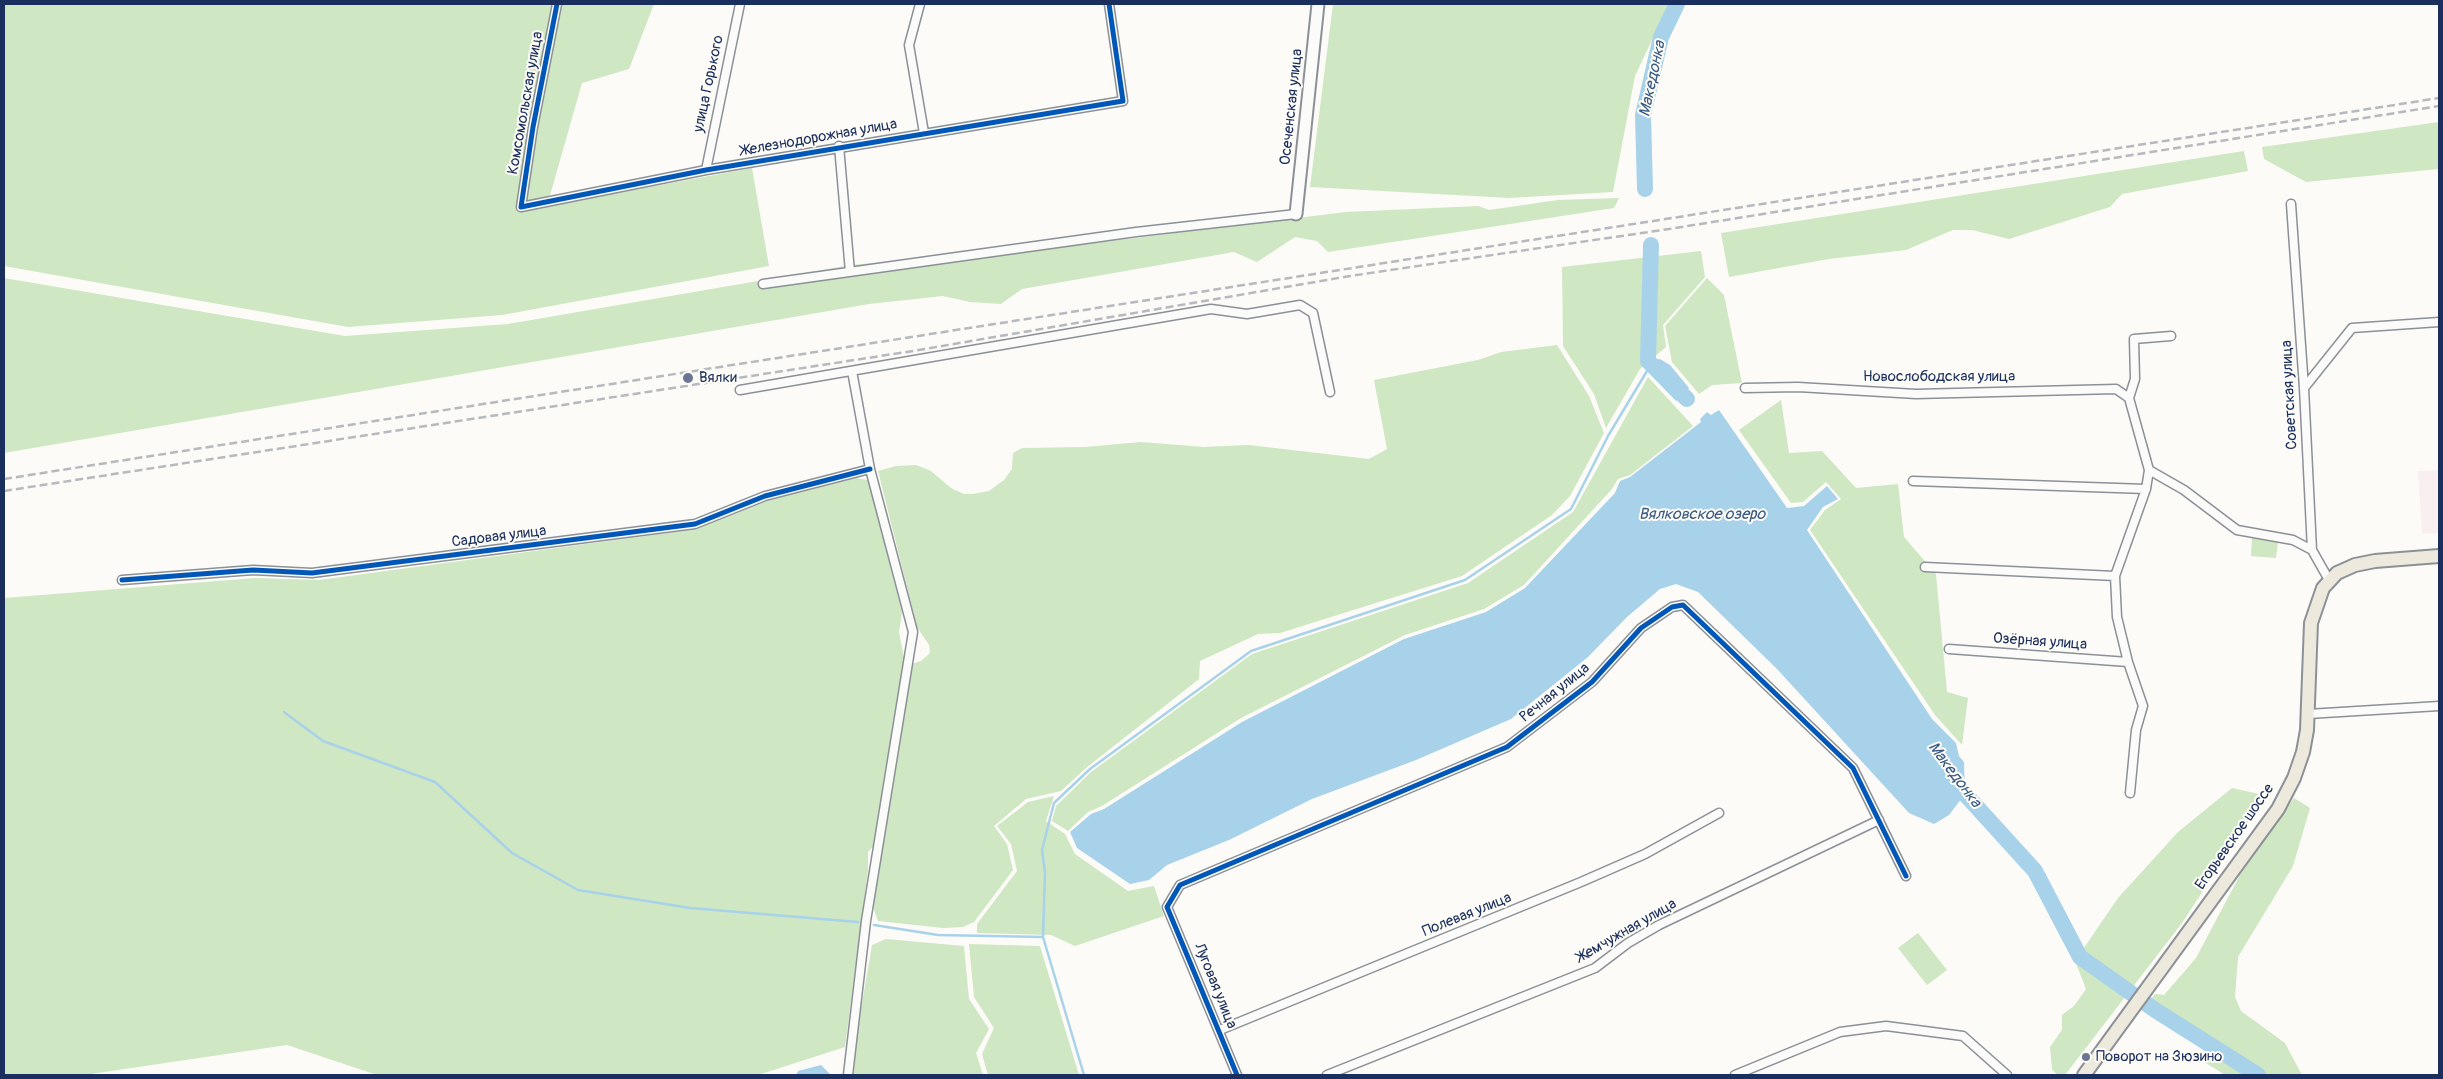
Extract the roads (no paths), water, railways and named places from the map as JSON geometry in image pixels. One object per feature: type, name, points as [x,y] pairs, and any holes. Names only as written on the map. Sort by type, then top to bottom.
[{"type":"main road","points":[[2329,580],[2345,569],[2364,562],[2439,556]]},
{"type":"main road","name":"Егорьевское шоссе","points":[[2084,1075],[2278,809],[2300,765],[2306,740],[2311,623],[2319,597],[2329,580]]},
{"type":"street","name":"Комсомольская улица","points":[[521,208],[557,4]]},
{"type":"street","name":"улица Горького","points":[[706,170],[740,4]]},
{"type":"street","points":[[920,4],[909,45],[924,133]]},
{"type":"street","name":"Железнодорожная улица","points":[[521,208],[706,170],[839,146],[1123,101],[1109,4]]},
{"type":"street","name":"Осеченская улица","points":[[1296,214],[1318,4]]},
{"type":"street","points":[[839,146],[850,272]]},
{"type":"street","name":"Советская улица","points":[[2291,204],[2304,388],[2312,550],[2329,580]]},
{"type":"street","points":[[763,284],[1136,232],[1296,214]]},
{"type":"street","points":[[740,390],[1211,309],[1247,314],[1300,304],[1312,313],[1330,392]]},
{"type":"street","points":[[2304,388],[2352,328],[2439,322]]},
{"type":"street","points":[[2130,793],[2136,730],[2143,706],[2128,662],[2117,617],[2115,576],[2146,489],[2149,470],[2129,398],[2135,379],[2134,339],[2170,336]]},
{"type":"street","points":[[848,1075],[866,921],[913,632],[870,469],[852,371]]},
{"type":"street","name":"Новослободская улица","points":[[1745,388],[1798,387],[1916,394],[2116,389],[2129,398]]},
{"type":"street","name":"Садовая улица","points":[[122,580],[253,570],[312,573],[695,524],[765,496],[870,469]]},
{"type":"street","points":[[2149,470],[2184,490],[2237,530],[2292,540],[2312,550]]},
{"type":"street","points":[[1913,482],[2146,489]]},
{"type":"street","points":[[1925,567],[2115,576]]},
{"type":"street","name":"Речная улица","points":[[1167,907],[1180,885],[1507,747],[1592,682],[1641,628],[1672,607],[1683,605],[1853,768],[1906,876]]},
{"type":"street","name":"Озёрная улица","points":[[1949,649],[2128,662]]},
{"type":"street","points":[[2308,714],[2439,706]]},
{"type":"street","name":"Полевая улица","points":[[1220,1030],[1581,882],[1645,854],[1719,814]]},
{"type":"street","name":"Жемчужная улица","points":[[1327,1075],[1595,968],[1628,943],[1659,925],[1880,820]]},
{"type":"street","name":"Луговая улица","points":[[1167,907],[1220,1030],[1237,1075]]},
{"type":"street","points":[[1735,1075],[1840,1032],[1886,1026],[1963,1036],[2007,1075]]},
{"type":"water","points":[[1660,359],[1670,365],[1689,388],[1686,392],[1690,395],[1684,402],[1679,398],[1676,401],[1647,371],[1648,361]]},
{"type":"water","name":"Вялковское озеро","points":[[1719,410],[1787,508],[1804,506],[1827,486],[1838,499],[1823,507],[1807,530],[1932,719],[1956,743],[1959,756],[1964,762],[1965,794],[1949,815],[1934,824],[1909,813],[1777,669],[1698,592],[1676,584],[1660,589],[1627,617],[1588,657],[1511,719],[1416,760],[1312,799],[1229,840],[1167,865],[1149,880],[1130,884],[1077,848],[1070,832],[1091,814],[1104,809],[1242,722],[1404,639],[1486,612],[1525,588],[1615,493],[1620,481],[1630,477],[1701,422],[1700,419],[1707,412],[1711,415]]},
{"type":"water","points":[[821,1065],[831,1075],[796,1075],[798,1071]]},
{"type":"waterway","name":"Македонка","points":[[1645,189],[1643,115],[1661,37],[1677,4]]},
{"type":"waterway","name":"Македонка","points":[[1651,245],[1648,361],[1687,399]]},
{"type":"waterway","points":[[1084,1075],[1043,937],[1045,873],[1042,850],[1054,803],[1090,769],[1251,651],[1465,580],[1571,509],[1608,436],[1647,371]]},
{"type":"waterway","points":[[284,712],[323,741],[435,782],[512,853],[578,890],[690,908],[858,922]]},
{"type":"waterway","name":"Македонка","points":[[1953,777],[1965,794],[2035,871],[2080,957],[2155,1010],[2258,1075]]},
{"type":"waterway","points":[[874,925],[938,935],[1043,937]]},
{"type":"railway","points":[[4,479],[2439,98]]},
{"type":"railway","points":[[4,491],[913,351],[1350,276],[1669,229],[2439,106]]},
{"type":"place","name":"Вялки","points":[[688,378]]},
{"type":"place","name":"Поворот на Зюзино","points":[[2086,1057]]}]
